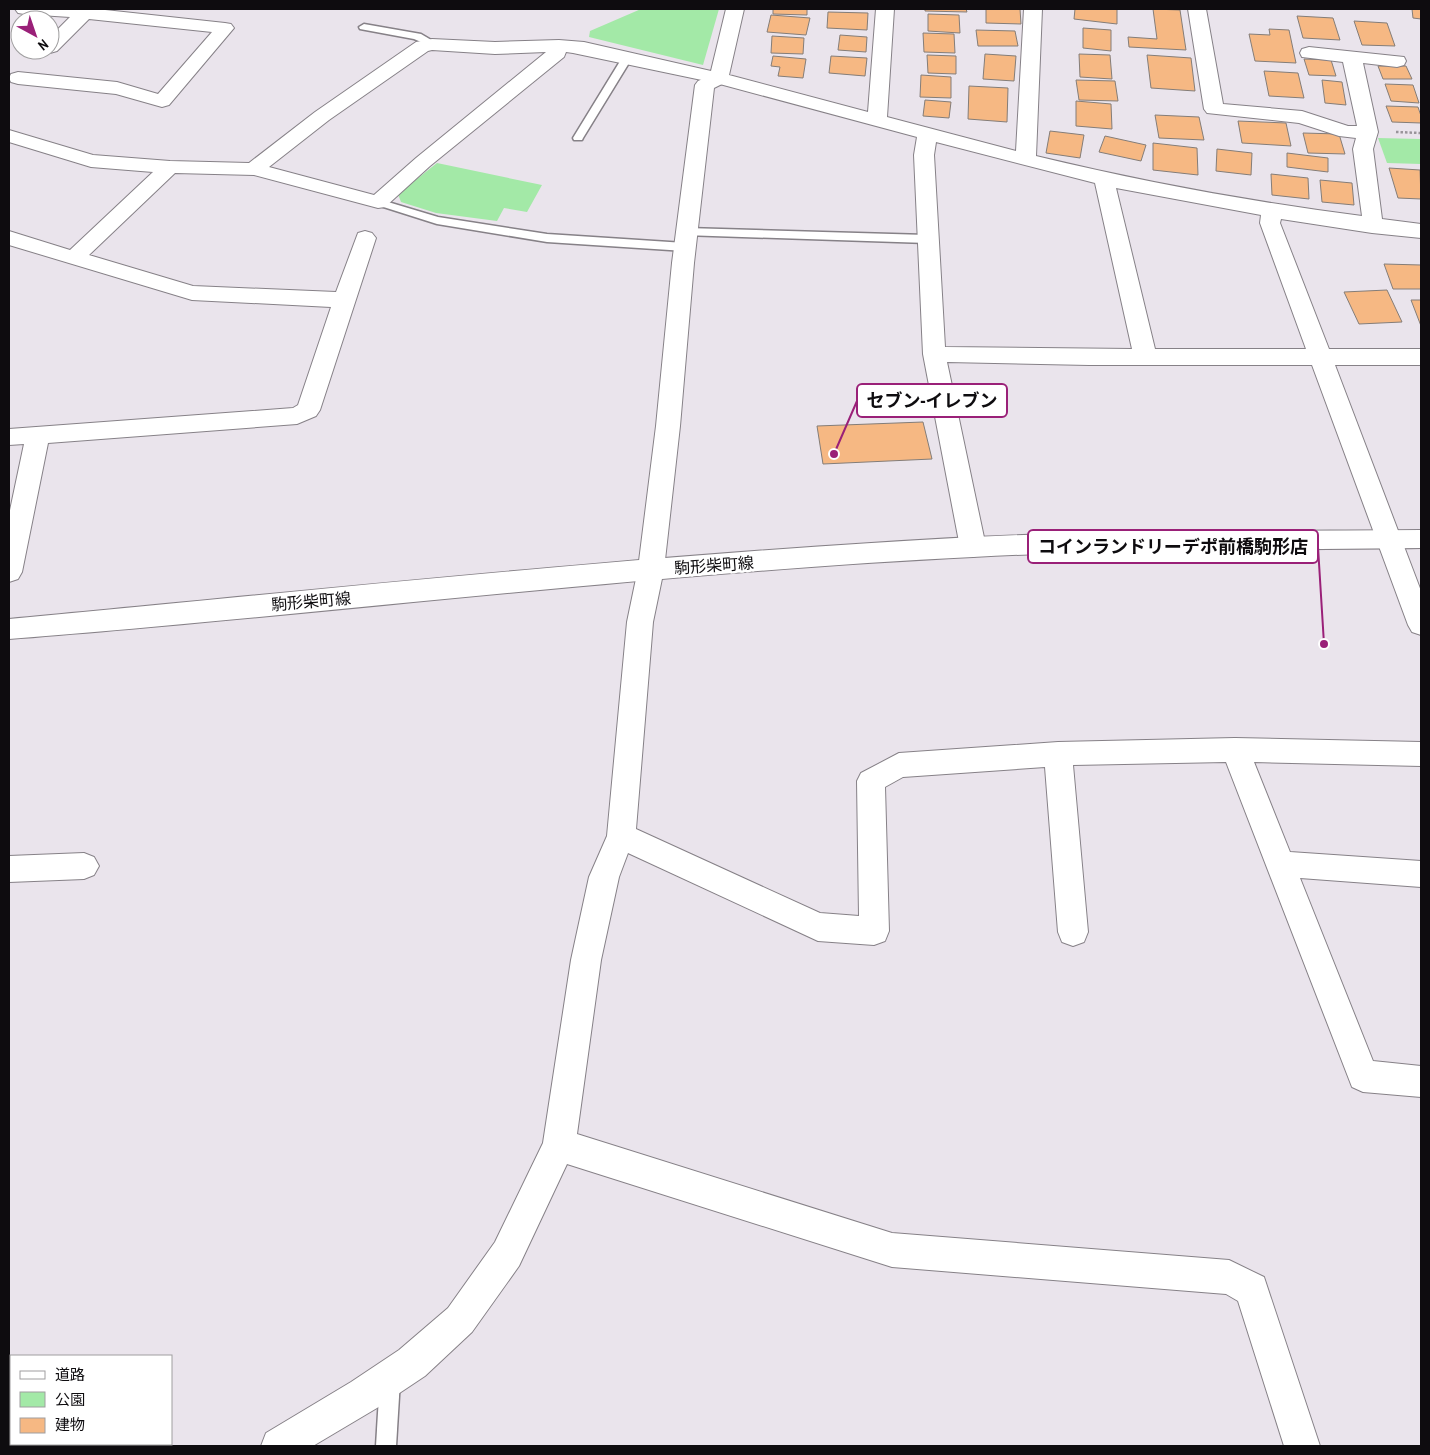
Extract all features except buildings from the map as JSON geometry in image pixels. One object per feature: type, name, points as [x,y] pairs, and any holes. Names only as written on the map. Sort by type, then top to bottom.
[{"type":"street","points":[[14,83],[117,88],[162,101],[225,28],[85,13],[24,9]]},
{"type":"street","points":[[279,1446],[412,1363],[460,1320],[507,1254],[559,1145],[586,960],[604,877],[621,836],[640,622],[651,569],[668,426],[686,240],[706,85],[719,78],[735,9]]},
{"type":"street","points":[[877,120],[885,9]]},
{"type":"street","points":[[1026,160],[1033,9]]},
{"type":"street","points":[[1197,9],[1214,109],[1302,117],[1346,132],[1368,132]]},
{"type":"street","points":[[60,38],[85,13]]},
{"type":"street","points":[[254,169],[322,116],[422,46],[433,44],[496,48],[559,46],[584,48],[719,78],[1104,179],[1272,211],[1372,226],[1421,231]]},
{"type":"street","points":[[9,136],[91,161],[170,167],[254,169],[378,202],[423,162],[557,53],[559,46]]},
{"type":"street","points":[[1309,53],[1396,61]]},
{"type":"street","points":[[1352,58],[1368,132],[1363,149],[1372,213],[1372,226]]},
{"type":"street","points":[[14,83],[38,60]]},
{"type":"street","points":[[927,134],[924,155],[934,354],[973,547]]},
{"type":"street","points":[[74,258],[170,167]]},
{"type":"street","points":[[1104,179],[1145,356]]},
{"type":"street","points":[[1272,211],[1270,223],[1421,625]]},
{"type":"street","points":[[9,238],[192,294],[343,300]]},
{"type":"street","points":[[9,437],[297,416],[308,410],[365,238]]},
{"type":"street","points":[[934,354],[1089,357],[1421,357]]},
{"type":"street","points":[[9,572],[38,435]]},
{"type":"street","name":"駒形柴町線","points":[[9,629],[651,569],[973,547],[1128,542],[1421,539]]},
{"type":"street","points":[[621,836],[818,927],[874,931],[871,781],[899,765],[1058,754],[1235,750],[1421,754]]},
{"type":"street","points":[[1235,750],[1364,1076],[1420,1083]]},
{"type":"street","points":[[1058,754],[1073,932]]},
{"type":"street","points":[[1279,864],[1421,874]]},
{"type":"street","points":[[9,869],[84,866]]},
{"type":"street","points":[[559,1145],[892,1250],[1229,1277],[1252,1289],[1302,1446]]},
{"type":"lane","points":[[364,26],[417,36],[433,44]]},
{"type":"lane","points":[[578,138],[627,58]]},
{"type":"lane","points":[[378,202],[437,220],[547,238],[686,240],[927,239]]},
{"type":"lane","points":[[386,1446],[390,1378]]},
{"type":"green space","points":[[641,9],[719,9],[703,65],[589,37],[590,31]]},
{"type":"green space","points":[[1378,138],[1421,139],[1421,164],[1387,163]]},
{"type":"green space","points":[[437,163],[542,185],[527,212],[504,208],[497,221],[436,213],[401,202],[398,194]]},
{"type":"place","name":"セブン-イレブン","points":[[834,454]]},
{"type":"place","name":"コインランドリーデポ前橋駒形店","points":[[1324,644]]}]
